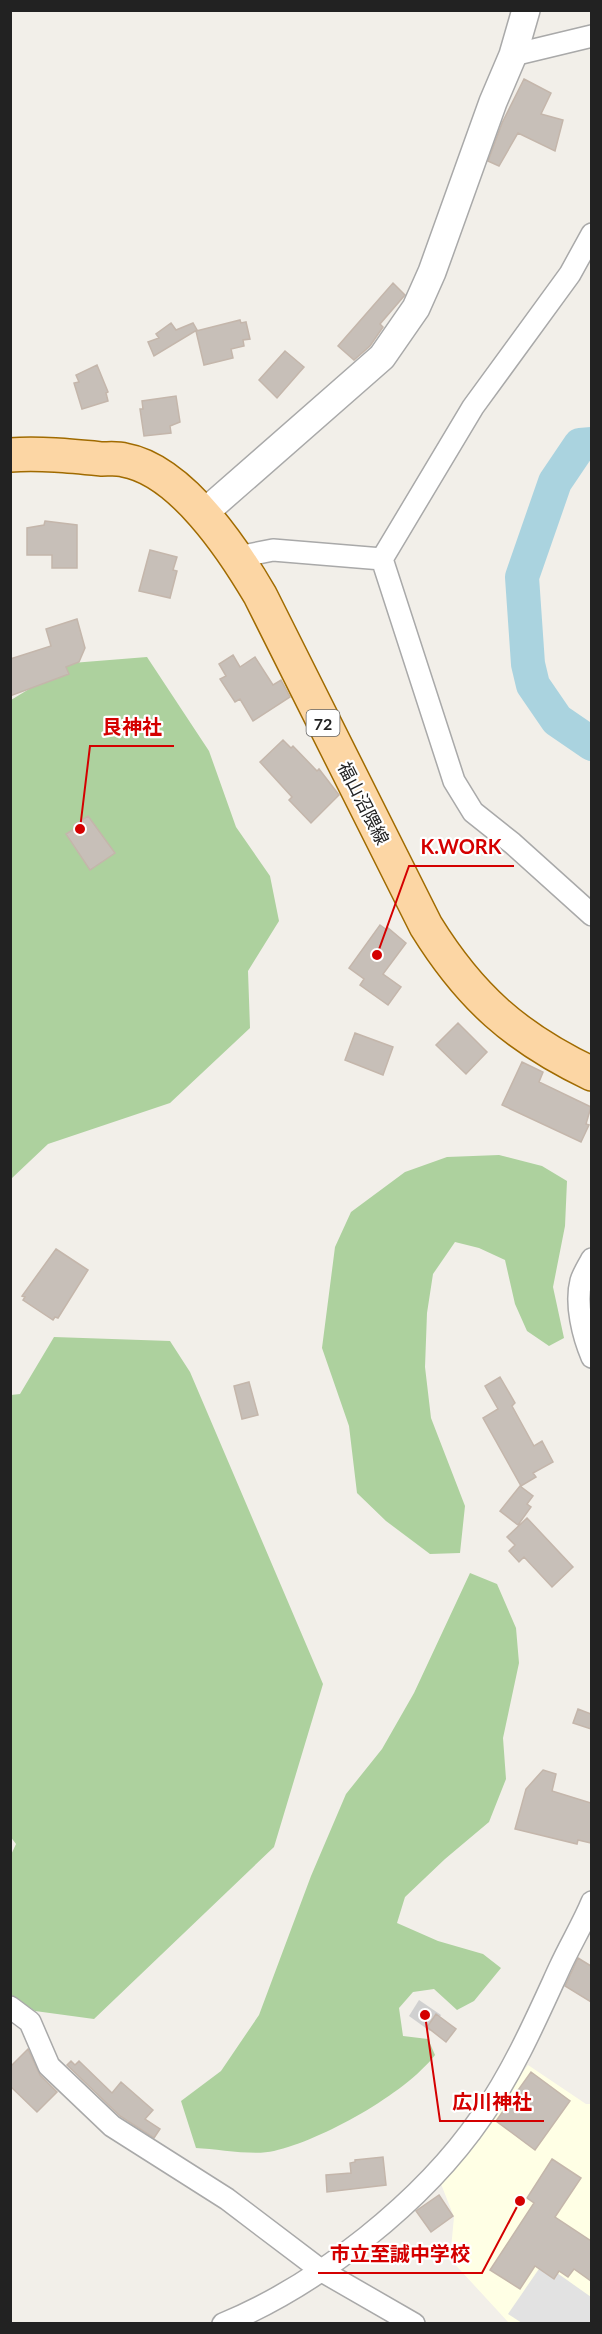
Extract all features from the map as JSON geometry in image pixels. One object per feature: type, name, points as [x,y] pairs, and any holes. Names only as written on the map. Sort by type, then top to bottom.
[{"type":"main road","name":"福山沼隈線","points":[[10,455],[44,453],[125,460],[149,469],[170,483],[204,513],[238,557],[260,595],[426,926],[449,960],[472,990],[497,1015],[558,1058],[591,1074]]},
{"type":"street","points":[[204,513],[382,357],[416,308],[432,272],[493,102],[513,55],[526,10]]},
{"type":"street","points":[[513,55],[591,36]]},
{"type":"street","points":[[591,234],[570,274],[473,407],[382,559],[454,782],[473,812],[512,843],[591,915]]},
{"type":"street","points":[[238,557],[273,550],[382,559]]},
{"type":"street","points":[[591,1259],[581,1281],[581,1314],[586,1344],[591,1357]]},
{"type":"street","points":[[223,2324],[261,2308],[322,2271],[422,2188],[483,2115],[520,2051],[591,1902]]},
{"type":"street","points":[[10,2007],[30,2022],[49,2066],[112,2126],[226,2199],[322,2271],[414,2324]]},
{"type":"shaded area","points":[[419,2000],[441,2015],[430,2031],[409,2016]]},
{"type":"shaded area","points":[[528,2065],[586,2104],[591,2104],[591,2323],[509,2323],[450,2259],[454,2217],[441,2184]]},
{"type":"shaded area","points":[[543,2263],[591,2297],[591,2323],[522,2323],[508,2314]]},
{"type":"green space","points":[[147,657],[209,751],[236,827],[270,876],[279,921],[248,971],[250,1028],[170,1103],[48,1144],[11,1179],[11,700],[72,663]]},
{"type":"green space","points":[[499,1155],[542,1166],[567,1181],[565,1226],[553,1287],[564,1338],[549,1346],[527,1331],[515,1304],[505,1260],[479,1248],[455,1242],[433,1274],[427,1313],[425,1367],[431,1418],[465,1506],[460,1553],[430,1554],[386,1521],[357,1493],[349,1426],[322,1348],[335,1247],[351,1212],[405,1172],[447,1157]]},
{"type":"green space","points":[[54,1337],[170,1341],[190,1372],[323,1684],[274,1847],[94,2019],[35,2011],[11,1995],[10,1857],[16,1844],[10,1836],[11,1395],[20,1394]]},
{"type":"green space","points":[[470,1573],[497,1584],[516,1628],[519,1663],[503,1738],[506,1779],[489,1822],[405,1897],[397,1923],[438,1941],[483,1954],[501,1968],[474,2001],[457,2010],[434,1989],[413,1992],[399,2008],[403,2036],[428,2039],[435,2055],[404,2085],[361,2114],[315,2137],[274,2151],[246,2153],[196,2148],[181,2101],[221,2071],[259,2015],[311,1876],[346,1794],[382,1749],[414,1693]]},
{"type":"building","points":[[524,79],[551,93],[541,114],[563,120],[555,151],[518,133],[499,166],[488,161],[502,123]]},
{"type":"building","points":[[393,283],[405,295],[380,324],[383,327],[370,346],[354,360],[338,346]]},
{"type":"building","points":[[240,320],[241,323],[246,322],[250,339],[243,340],[244,346],[231,349],[233,358],[204,365],[196,331]]},
{"type":"building","points":[[171,323],[176,330],[193,323],[197,330],[154,356],[148,342],[159,338],[156,334]]},
{"type":"building","points":[[285,351],[304,367],[277,398],[259,380]]},
{"type":"building","points":[[97,365],[108,392],[106,393],[108,401],[82,409],[74,383],[79,382],[76,375]]},
{"type":"building","points":[[176,396],[180,422],[170,426],[171,433],[144,436],[140,409],[143,409],[142,401]]},
{"type":"building","points":[[45,521],[77,525],[77,568],[52,568],[52,555],[27,555],[27,528],[44,525]]},
{"type":"building","points":[[150,550],[177,557],[173,570],[177,571],[170,598],[139,591]]},
{"type":"building","points":[[77,619],[85,648],[79,662],[66,667],[69,674],[10,696],[10,659],[51,646],[46,629]]},
{"type":"building","points":[[233,655],[240,667],[255,657],[273,685],[281,680],[290,697],[253,721],[240,699],[235,702],[220,679],[226,676],[219,664]]},
{"type":"building","points":[[283,740],[291,748],[293,746],[317,771],[319,769],[339,795],[311,823],[289,800],[292,797],[260,762]]},
{"type":"building","points":[[88,816],[115,853],[90,870],[66,834],[76,828],[74,825]]},
{"type":"building","points":[[380,925],[387,930],[388,928],[406,943],[383,974],[401,987],[388,1005],[360,985],[364,979],[349,968]]},
{"type":"building","points":[[458,1023],[487,1052],[466,1074],[436,1045]]},
{"type":"building","points":[[355,1033],[393,1047],[383,1075],[345,1060]]},
{"type":"building","points":[[522,1062],[543,1072],[539,1082],[591,1107],[586,1124],[589,1125],[581,1142],[502,1105]]},
{"type":"building","points":[[56,1249],[88,1270],[58,1318],[55,1317],[53,1320],[23,1300],[25,1297],[22,1296]]},
{"type":"building","points":[[500,1377],[515,1403],[512,1406],[534,1446],[542,1441],[553,1462],[533,1473],[536,1477],[521,1486],[483,1418],[498,1409],[485,1386]]},
{"type":"building","points":[[249,1382],[258,1415],[242,1419],[234,1386]]},
{"type":"building","points":[[520,1486],[533,1496],[527,1504],[531,1507],[518,1525],[500,1511]]},
{"type":"building","points":[[527,1518],[573,1567],[552,1587],[524,1557],[519,1562],[509,1551],[515,1545],[507,1537]]},
{"type":"building","points":[[578,1709],[591,1714],[591,1729],[573,1723]]},
{"type":"building","points":[[543,1770],[556,1774],[552,1791],[591,1803],[591,1843],[578,1840],[577,1844],[515,1829],[526,1789]]},
{"type":"building","points":[[578,1958],[591,1966],[591,2002],[565,1986]]},
{"type":"building","points":[[436,2014],[456,2029],[446,2042],[427,2027]]},
{"type":"building","points":[[28,2049],[40,2075],[57,2092],[37,2112],[10,2086],[10,2067]]},
{"type":"building","points":[[71,2061],[75,2065],[79,2061],[112,2093],[121,2082],[153,2110],[145,2119],[160,2129],[154,2138],[120,2116],[67,2065]]},
{"type":"building","points":[[531,2072],[570,2101],[535,2150],[496,2121]]},
{"type":"building","points":[[383,2157],[386,2185],[327,2192],[326,2175],[351,2173],[350,2163],[355,2160]]},
{"type":"building","points":[[552,2159],[581,2178],[555,2217],[591,2241],[591,2281],[574,2269],[568,2277],[559,2271],[554,2279],[535,2266],[520,2289],[490,2270],[534,2203],[527,2198]]},
{"type":"building","points":[[439,2195],[453,2216],[431,2232],[416,2211]]},
{"type":"waterway","points":[[592,444],[580,445],[555,482],[522,577],[528,664],[533,685],[557,720],[592,744]]},
{"type":"place","name":"艮神社","points":[[80,829]]},
{"type":"place","name":"K.WORK","points":[[377,955]]},
{"type":"place","name":"広川神社","points":[[425,2015]]},
{"type":"place","name":"市立至誠中学校","points":[[520,2201]]}]
